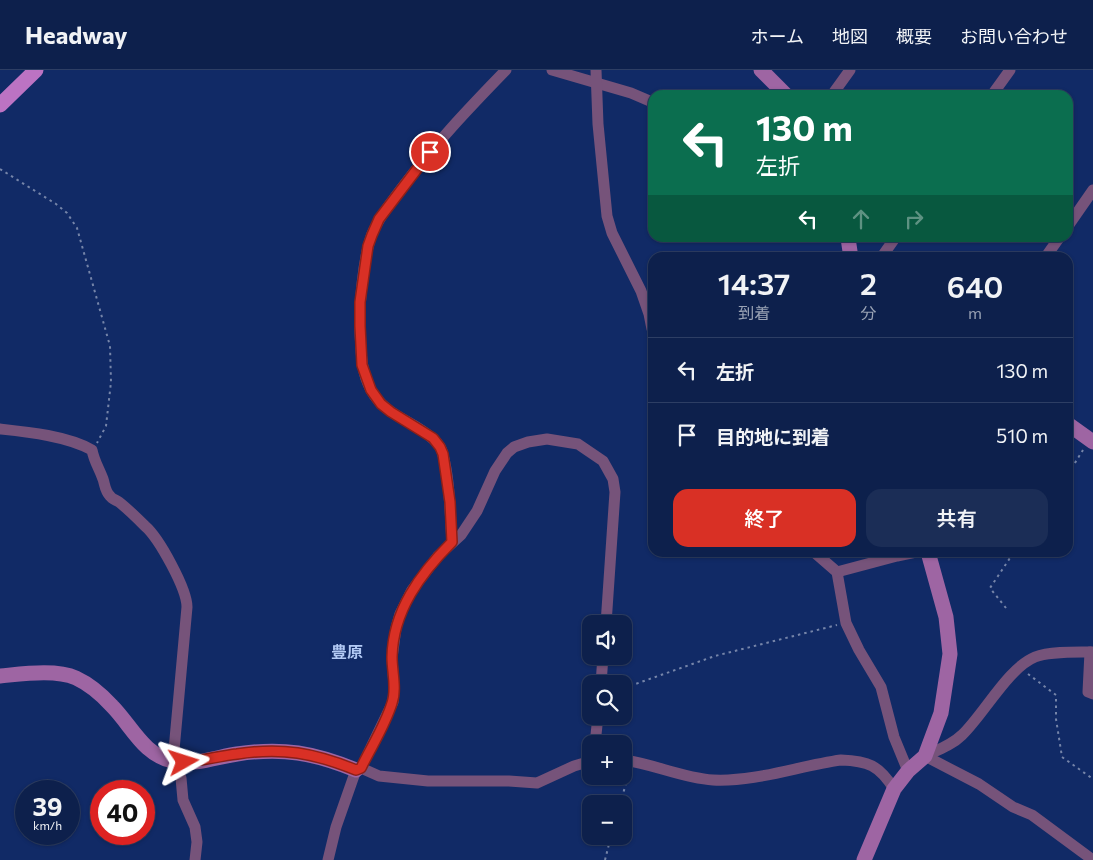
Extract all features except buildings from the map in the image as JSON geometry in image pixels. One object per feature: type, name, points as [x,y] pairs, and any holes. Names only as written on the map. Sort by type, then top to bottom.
[{"type":"main road","points":[[0,105],[36,70]]},
{"type":"street","points":[[452,542],[450,502],[443,454],[433,438],[391,412],[381,404],[371,390],[362,365],[360,302],[368,246],[379,219],[418,166],[448,130],[506,70]]},
{"type":"street","points":[[552,70],[648,101]]},
{"type":"street","points":[[596,70],[598,124],[607,216],[612,233],[646,304],[648,312]]},
{"type":"street","points":[[761,70],[781,90]]},
{"type":"street","points":[[836,90],[850,70]]},
{"type":"street","points":[[996,90],[1010,70]]},
{"type":"street","points":[[1073,219],[1093,190]]},
{"type":"street","points":[[1073,428],[1092,441]]},
{"type":"street","points":[[0,430],[50,437],[84,445],[92,450],[110,498],[119,502],[152,532],[187,601],[173,762],[181,778],[183,800],[195,827],[197,842],[194,860]]},
{"type":"street","points":[[328,860],[339,820],[358,769],[393,702],[392,658],[400,614],[412,590],[438,556],[461,535],[477,511],[495,471],[507,453],[514,447],[528,442],[547,439],[578,444],[603,461],[613,479],[614,492],[607,615]]},
{"type":"street","points":[[820,557],[838,572],[846,623],[859,650],[881,687],[894,738],[908,771]]},
{"type":"street","points":[[838,572],[893,557]]},
{"type":"street","points":[[926,756],[941,713],[950,654],[946,617],[929,557]]},
{"type":"street","points":[[864,860],[894,789],[908,771],[926,756],[945,748],[960,736],[1020,668],[1036,656],[1092,652],[1088,692],[1093,694]]},
{"type":"street","points":[[0,676],[50,673],[74,677],[92,688],[113,706],[134,735],[152,751],[173,762],[194,761],[253,752],[293,751],[331,760],[380,776],[428,782],[509,781],[537,783],[582,764]]},
{"type":"street","points":[[926,756],[979,784],[1013,807],[1032,815],[1093,860]]},
{"type":"street","points":[[632,761],[678,774],[712,780],[740,779],[841,760],[857,761],[870,764],[882,772],[894,789]]},
{"type":"path","points":[[0,169],[56,204],[67,213],[77,228],[110,346],[112,382],[106,426],[92,450]]},
{"type":"path","points":[[1073,467],[1092,441]]},
{"type":"path","points":[[1006,608],[990,588],[1011,557]]},
{"type":"path","points":[[632,685],[715,656],[846,623]]},
{"type":"path","points":[[1020,668],[1056,695],[1056,719],[1062,757],[1093,779]]},
{"type":"path","points":[[605,860],[609,845]]},
{"type":"district","name":"豊原","points":[[347,651]]},
{"type":"route","points":[[184,762],[253,752],[293,751],[312,754],[356,770],[361,768],[393,702],[392,658],[396,628],[400,614],[412,590],[438,556],[452,542],[450,502],[443,454],[440,447],[433,438],[381,404],[371,390],[362,365],[360,302],[368,246],[379,219],[430,152]]}]
